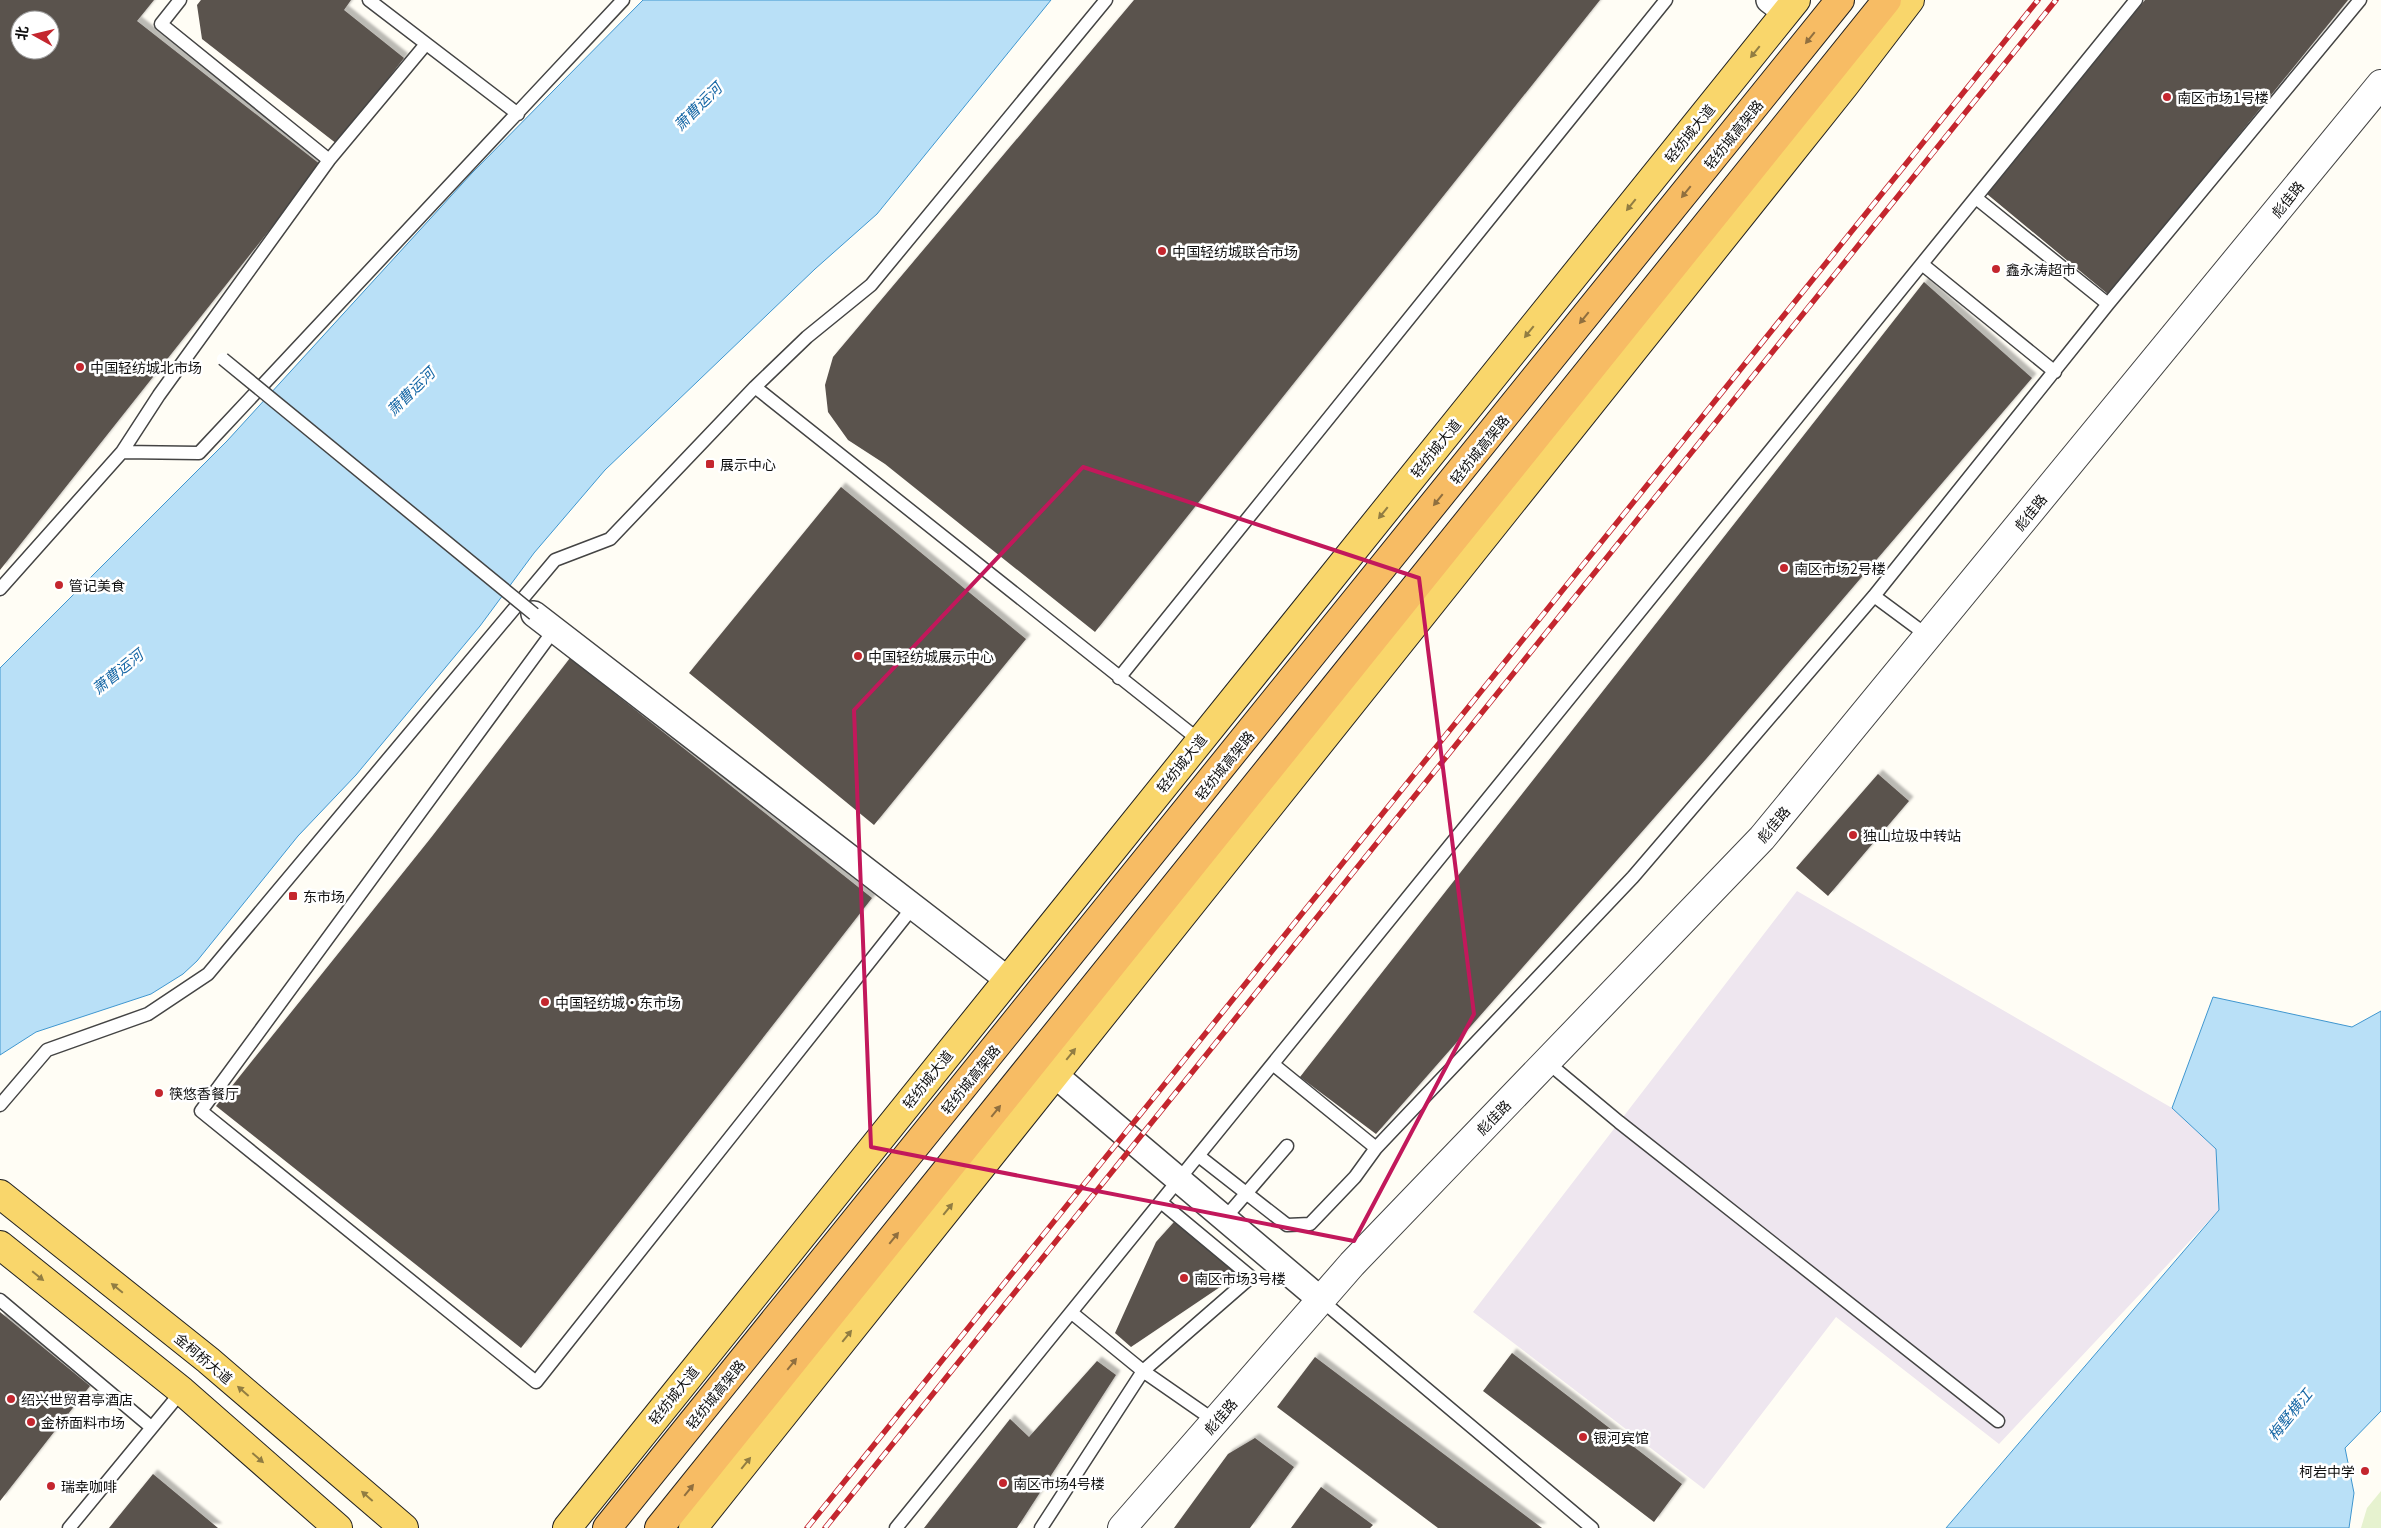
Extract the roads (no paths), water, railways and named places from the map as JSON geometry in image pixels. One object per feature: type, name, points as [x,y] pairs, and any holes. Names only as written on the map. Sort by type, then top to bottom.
[{"type":"highway","name":"轻纺城高架路","points":[[607,1528],[1840,0]]},
{"type":"highway","points":[[659,1528],[1887,0]]},
{"type":"main road","points":[[693,1528],[1845,85],[1910,0]]},
{"type":"main road","name":"轻纺城大道","points":[[566,1528],[1199,740],[1784,4]]},
{"type":"main road","name":"金柯桥大道","points":[[4,1197],[208,1360],[404,1528]]},
{"type":"main road","points":[[0,1245],[182,1391],[338,1528]]},
{"type":"street","name":"彪佳路","points":[[1122,1528],[1358,1257],[1762,838],[2381,84]]},
{"type":"street","points":[[534,614],[1006,979]]},
{"type":"street","points":[[1054,1075],[1320,1300]]},
{"type":"lane","points":[[180,0],[161,24],[329,160]]},
{"type":"lane","points":[[369,0],[518,114]]},
{"type":"lane","points":[[0,1105],[47,1050],[148,1014],[208,974],[554,560],[610,539],[754,387],[807,337],[871,285],[1106,0]]},
{"type":"lane","points":[[1120,678],[1666,0]]},
{"type":"lane","points":[[896,1528],[1200,1157],[2136,0]]},
{"type":"lane","points":[[1200,1157],[1287,1225],[1310,1224],[1356,1177],[1376,1148],[1632,877],[1874,596],[2108,304],[2360,0]]},
{"type":"lane","points":[[122,452],[199,452],[518,114],[615,2]]},
{"type":"lane","points":[[0,589],[122,452],[159,395],[329,160],[426,44]]},
{"type":"lane","points":[[1976,198],[2108,304]]},
{"type":"lane","points":[[1922,264],[2055,372]]},
{"type":"lane","points":[[223,360],[534,614]]},
{"type":"lane","points":[[754,387],[1199,740]]},
{"type":"lane","points":[[1874,596],[1928,636]]},
{"type":"lane","points":[[554,630],[201,1112],[536,1382],[913,907]]},
{"type":"lane","points":[[1547,1062],[1619,1122],[1998,1421]]},
{"type":"lane","points":[[1274,1065],[1376,1148]]},
{"type":"lane","points":[[1224,1218],[1247,1194],[1287,1146]]},
{"type":"lane","points":[[1040,1528],[1143,1371],[1251,1277],[1162,1203]]},
{"type":"lane","points":[[0,1300],[151,1427]]},
{"type":"lane","points":[[1320,1300],[1592,1528]]},
{"type":"lane","points":[[1072,1313],[1143,1371],[1215,1421]]},
{"type":"lane","points":[[69,1528],[182,1391]]},
{"type":"water","name":"萧曹运河","points":[[643,0],[1051,0],[877,214],[815,269],[605,470],[534,553],[480,626],[356,775],[298,836],[197,961],[183,974],[151,994],[36,1032],[0,1055],[0,668],[227,441],[472,173]]},
{"type":"water","name":"梅墅横江","points":[[2213,997],[2352,1027],[2381,1011],[2381,1411],[2345,1448],[2354,1493],[2349,1528],[1946,1528],[2219,1210],[2216,1149],[2172,1108]]},
{"type":"railway","points":[[807,1528],[2038,0]]},
{"type":"railway","points":[[825,1528],[2056,0]]},
{"type":"place","name":"南区市场1号楼","points":[[2167,97]]},
{"type":"place","name":"中国轻纺城联合市场","points":[[1162,251]]},
{"type":"place","name":"鑫永涛超市","points":[[1996,269]]},
{"type":"place","name":"中国轻纺城北市场","points":[[80,367]]},
{"type":"place","name":"展示中心","points":[[710,464]]},
{"type":"place","name":"南区市场2号楼","points":[[1784,568]]},
{"type":"place","name":"管记美食","points":[[59,585]]},
{"type":"place","name":"中国轻纺城展示中心","points":[[858,656]]},
{"type":"place","name":"独山垃圾中转站","points":[[1853,835]]},
{"type":"place","name":"东市场","points":[[293,896]]},
{"type":"place","name":"中国轻纺城·东市场","points":[[545,1002]]},
{"type":"place","name":"筷悠香餐厅","points":[[159,1093]]},
{"type":"place","name":"南区市场3号楼","points":[[1184,1278]]},
{"type":"place","name":"绍兴世贸君亭酒店","points":[[11,1399]]},
{"type":"place","name":"金桥面料市场","points":[[31,1422]]},
{"type":"place","name":"银河宾馆","points":[[1583,1437]]},
{"type":"place","name":"柯岩中学","points":[[2365,1471]]},
{"type":"place","name":"南区市场4号楼","points":[[1003,1483]]},
{"type":"place","name":"瑞幸咖啡","points":[[51,1486]]}]
